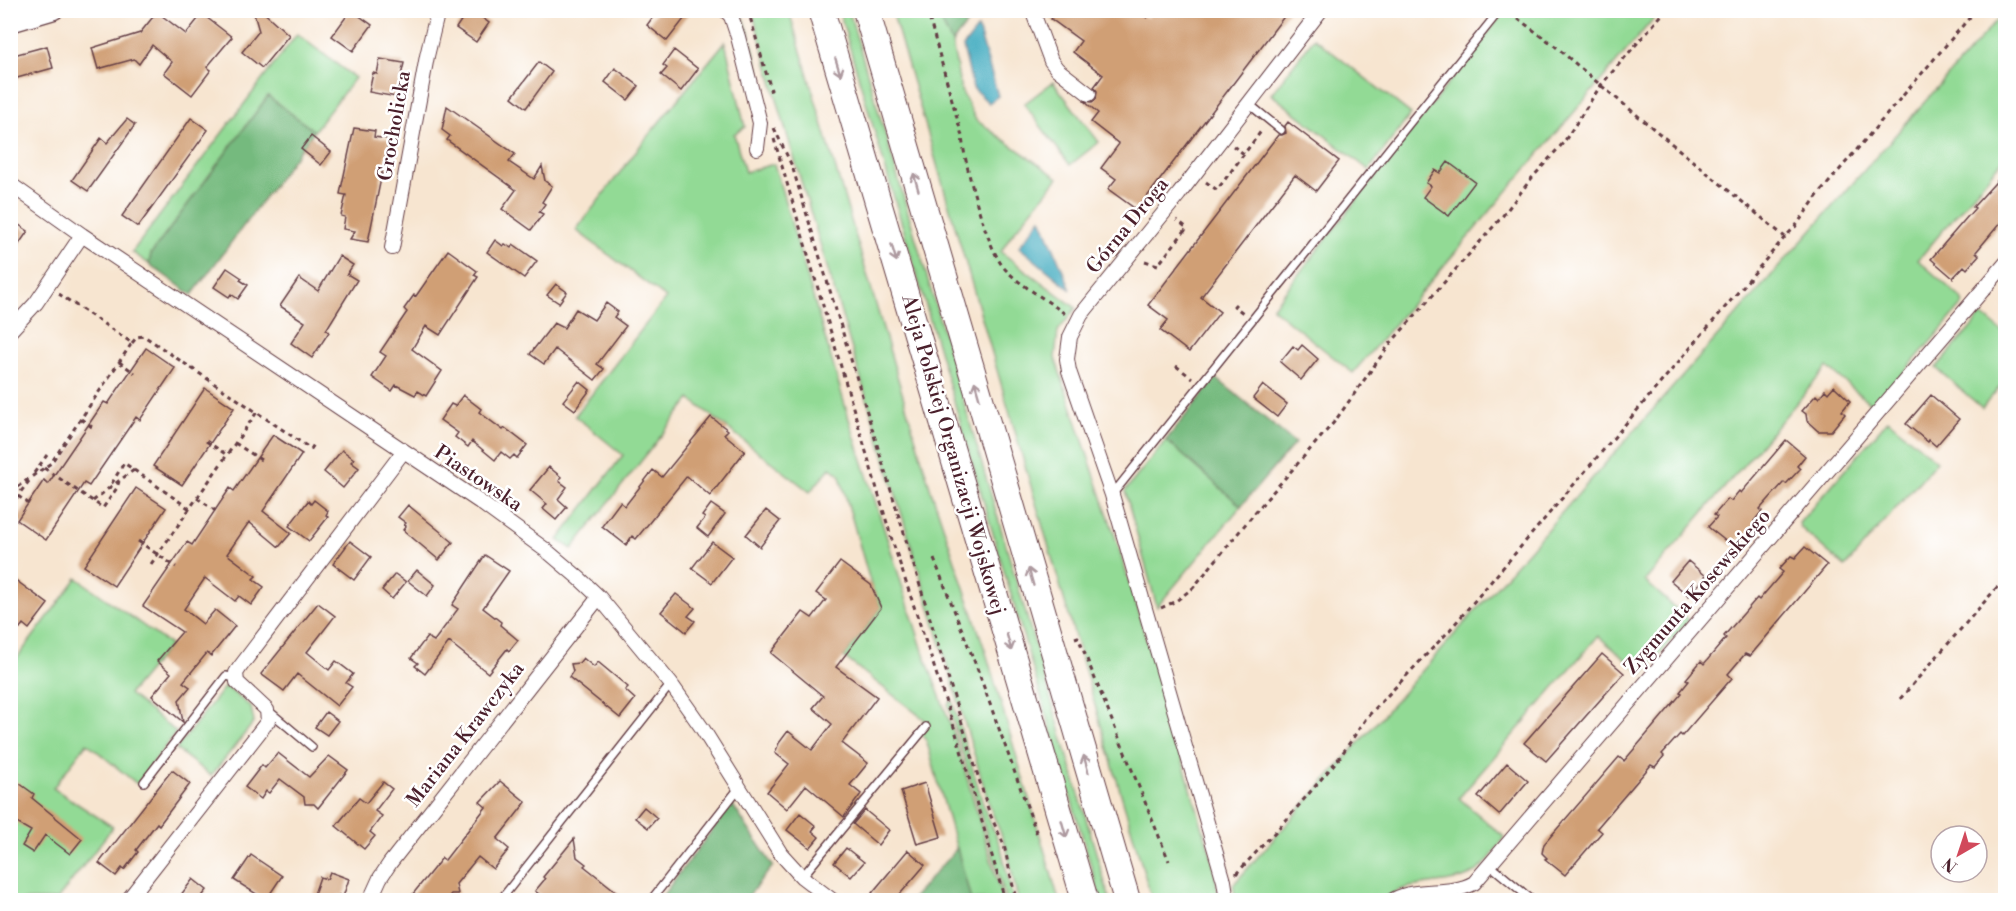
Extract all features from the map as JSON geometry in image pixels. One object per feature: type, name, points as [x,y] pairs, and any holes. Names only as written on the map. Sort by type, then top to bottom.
[{"type":"highway","name":"Aleja Polskiej Organizacji Wojskowej","points":[[821,10],[1085,900]]},
{"type":"highway","name":"Aleja Polskiej Organizacji Wojskowej","points":[[866,10],[1127,900]]},
{"type":"street","points":[[10,23],[54,10]]},
{"type":"street","name":"Grocholicka","points":[[392,248],[427,56],[438,10]]},
{"type":"street","points":[[725,10],[730,16],[738,37],[760,123],[757,148]]},
{"type":"street","points":[[1032,10],[1051,61],[1057,69],[1089,94]]},
{"type":"street","name":"Górna Droga","points":[[1227,900],[1224,880],[1112,495],[1069,371],[1068,348],[1076,323],[1249,105],[1321,10]]},
{"type":"street","name":"Piastowska","points":[[10,184],[82,235],[480,502],[547,551],[599,597],[671,684],[702,728],[781,854],[802,877],[832,900]]},
{"type":"street","points":[[10,331],[36,303],[82,235]]},
{"type":"street","name":"Zygmunta Kosewskiego","points":[[1393,900],[1416,892],[1464,888],[1474,882],[2006,264]]},
{"type":"street","points":[[128,900],[268,722],[267,710],[241,687],[236,678],[240,667],[403,452]]},
{"type":"street","name":"Mariana Krawczyka","points":[[370,900],[390,863],[599,597]]},
{"type":"lane","points":[[1112,495],[1500,10]]},
{"type":"lane","points":[[1249,105],[1281,130]]},
{"type":"lane","points":[[144,782],[226,676],[236,678]]},
{"type":"lane","points":[[502,898],[671,684]]},
{"type":"lane","points":[[267,710],[312,747]]},
{"type":"lane","points":[[802,877],[926,727]]},
{"type":"lane","points":[[651,900],[739,788]]},
{"type":"lane","points":[[1490,865],[1532,900]]},
{"type":"path","points":[[746,10],[763,92],[768,100]]},
{"type":"path","points":[[927,10],[962,136],[963,150],[980,215],[999,260],[1004,268],[1076,323]]},
{"type":"path","points":[[1507,10],[1555,46],[1785,237]]},
{"type":"path","points":[[1145,613],[1161,609],[1193,588],[1335,421],[1389,345],[1488,234],[1531,179],[1564,142],[1600,85],[1666,10]]},
{"type":"path","points":[[1224,880],[1232,878],[1288,818],[1340,757],[1367,717],[1455,624],[1785,237],[1796,227],[1818,195],[1976,10]]},
{"type":"path","points":[[772,119],[792,166],[989,812],[1004,845],[1016,900]]},
{"type":"path","points":[[770,126],[892,540],[955,730],[1005,900]]},
{"type":"path","points":[[1210,185],[1216,190],[1263,129]]},
{"type":"path","points":[[1233,146],[1244,154]]},
{"type":"path","points":[[1145,261],[1158,265],[1187,228],[1177,220]]},
{"type":"path","points":[[60,295],[132,343]]},
{"type":"path","points":[[10,492],[51,463],[137,337],[144,336],[311,449],[315,443]]},
{"type":"path","points":[[119,362],[135,373]]},
{"type":"path","points":[[151,564],[257,411]]},
{"type":"path","points":[[81,419],[92,427]]},
{"type":"path","points":[[206,441],[227,455]]},
{"type":"path","points":[[235,442],[261,460]]},
{"type":"path","points":[[10,506],[47,455]]},
{"type":"path","points":[[110,488],[124,463],[190,508]]},
{"type":"path","points":[[44,468],[103,508],[117,488],[119,481]]},
{"type":"path","points":[[93,501],[134,470]]},
{"type":"path","points":[[18,496],[32,506]]},
{"type":"path","points":[[197,498],[219,513]]},
{"type":"path","points":[[138,541],[176,567]]},
{"type":"path","points":[[934,559],[977,668],[1036,834],[1040,833]]},
{"type":"path","points":[[1900,699],[2006,577]]},
{"type":"path","points":[[1075,638],[1078,637],[1170,861]]},
{"type":"green space","points":[[733,11],[738,11],[746,25],[763,87],[759,88],[743,29]]},
{"type":"green space","points":[[752,11],[789,11],[930,487],[987,656],[1059,900],[1018,900],[1006,846],[991,810],[786,131]]},
{"type":"green space","points":[[839,11],[849,11],[1110,900],[1101,900]]},
{"type":"green space","points":[[892,11],[936,11],[952,43],[961,90],[976,120],[1058,178],[1010,237],[1001,252],[1076,308],[1058,331],[1055,358],[1117,542],[1213,862],[1219,900],[1152,900]]},
{"type":"green space","points":[[936,11],[977,11],[952,43]]},
{"type":"green space","points":[[1505,11],[1660,11],[1353,373],[1272,308]]},
{"type":"green space","points":[[2005,11],[2005,157],[1918,260],[1964,303],[1876,405],[1871,404],[1827,367],[1645,581],[1689,620],[1643,674],[1598,636],[1459,798],[1504,837],[1487,862],[1479,870],[1464,878],[1403,889],[1393,893],[1385,900],[1236,900],[1233,885]]},
{"type":"green space","points":[[297,34],[355,78],[314,131],[268,96],[151,254],[149,264],[132,252]]},
{"type":"green space","points":[[1314,38],[1411,114],[1369,170],[1271,94]]},
{"type":"green space","points":[[725,42],[745,127],[734,134],[745,172],[774,164],[849,419],[923,651],[953,731],[1003,900],[971,900],[926,739],[918,729],[925,720],[844,657],[881,608],[871,585],[839,473],[830,468],[810,492],[690,399],[572,549],[558,540],[623,455],[575,416],[666,298],[576,230],[647,137]]},
{"type":"green space","points":[[1053,82],[1099,142],[1070,165],[1024,104]]},
{"type":"green space","points":[[268,96],[314,131],[192,295],[149,264],[151,254]]},
{"type":"green space","points":[[1982,315],[2006,335],[2005,381],[1982,408],[1936,368]]},
{"type":"green space","points":[[1216,378],[1295,443],[1241,506],[1166,440]]},
{"type":"green space","points":[[1888,420],[1937,461],[1845,567],[1800,527],[1799,523]]},
{"type":"green space","points":[[1166,440],[1241,506],[1157,607],[1125,491]]},
{"type":"green space","points":[[77,578],[170,645],[129,694],[176,732],[137,784],[87,743],[53,788],[113,827],[57,900],[11,900],[11,666]]},
{"type":"green space","points":[[225,686],[251,707],[254,722],[211,776],[176,749]]},
{"type":"green space","points":[[952,700],[986,813],[1001,847],[1013,900],[1006,900],[948,704]]},
{"type":"green space","points":[[732,804],[773,866],[745,900],[659,900]]},
{"type":"green space","points":[[957,848],[971,900],[911,900]]},
{"type":"green space","points":[[1465,892],[1468,900],[1408,900]]},
{"type":"water","points":[[978,28],[998,96],[989,103],[973,88],[963,47]]},
{"type":"water","points":[[1041,218],[1071,290],[1019,247]]},
{"type":"building","points":[[253,10],[261,10],[289,35],[262,68],[242,52],[259,31]]},
{"type":"building","points":[[351,10],[372,25],[353,51],[332,36]]},
{"type":"building","points":[[468,10],[472,10],[489,23],[476,42],[456,28]]},
{"type":"building","points":[[658,10],[691,10],[667,41],[647,25]]},
{"type":"building","points":[[1057,10],[1137,10],[1147,18],[1153,10],[1289,10],[1137,210],[1108,189],[1116,179],[1101,168],[1119,144],[1091,122],[1098,113],[1084,101],[1092,102],[1096,99],[1097,91],[1094,87],[1103,75],[1073,52],[1081,41],[1051,19]]},
{"type":"building","points":[[157,12],[186,34],[202,14],[232,37],[207,67],[211,70],[192,95],[164,73],[172,62],[152,45],[139,64],[134,59],[98,69],[92,48],[140,33]]},
{"type":"building","points":[[47,46],[53,68],[10,80],[10,56]]},
{"type":"building","points":[[674,50],[698,69],[681,91],[661,75],[667,68],[663,65]]},
{"type":"building","points":[[380,59],[404,63],[396,97],[369,92],[373,73],[377,74]]},
{"type":"building","points":[[539,62],[552,72],[526,108],[512,97]]},
{"type":"building","points":[[615,68],[639,86],[628,100],[605,82]]},
{"type":"building","points":[[447,106],[515,154],[509,162],[534,179],[542,166],[545,181],[552,186],[542,202],[545,204],[539,212],[543,214],[531,230],[502,209],[516,190],[447,140],[450,136],[442,130]]},
{"type":"building","points":[[191,118],[208,130],[138,227],[122,216]]},
{"type":"building","points":[[127,119],[135,125],[88,191],[72,180],[101,138],[107,143]]},
{"type":"building","points":[[1288,122],[1339,161],[1316,191],[1295,175],[1201,297],[1220,312],[1189,352],[1160,330],[1168,320],[1148,305],[1278,135],[1286,133],[1285,126]]},
{"type":"building","points":[[354,128],[375,131],[374,137],[389,139],[368,242],[350,239],[355,231],[343,229],[345,217],[341,216],[346,195],[340,194]]},
{"type":"building","points":[[311,136],[331,152],[321,165],[301,149]]},
{"type":"building","points":[[1448,162],[1475,182],[1449,216],[1423,197],[1431,186],[1426,183],[1435,170],[1440,173]]},
{"type":"building","points":[[2006,171],[2006,216],[1976,252],[1979,255],[1967,269],[1964,266],[1953,278],[1931,259]]},
{"type":"building","points":[[10,219],[28,231],[10,257]]},
{"type":"building","points":[[495,240],[511,248],[513,244],[537,261],[524,278],[487,252]]},
{"type":"building","points":[[448,250],[477,271],[474,275],[478,277],[440,335],[426,326],[412,349],[442,371],[426,396],[418,391],[415,395],[396,385],[392,391],[372,377],[386,356],[380,352],[407,312],[404,309],[414,295],[416,296]]},
{"type":"building","points":[[339,256],[353,265],[347,274],[357,280],[326,330],[329,332],[312,358],[291,343],[305,322],[280,306],[299,278],[318,291]]},
{"type":"building","points":[[227,268],[248,285],[238,299],[231,294],[229,297],[214,287]]},
{"type":"building","points":[[556,284],[567,292],[559,303],[547,295]]},
{"type":"building","points":[[606,303],[618,312],[614,317],[626,326],[597,364],[604,369],[595,380],[555,349],[544,364],[530,354],[554,323],[564,328],[576,309],[594,320]]},
{"type":"building","points":[[1302,345],[1318,359],[1301,380],[1280,362],[1293,346],[1298,350]]},
{"type":"building","points":[[146,348],[175,368],[140,420],[136,417],[89,486],[84,483],[46,540],[17,520],[44,480],[48,484],[104,402],[108,404]]},
{"type":"building","points":[[579,381],[590,390],[575,410],[563,401]]},
{"type":"building","points":[[1263,385],[1287,404],[1277,417],[1253,398]]},
{"type":"building","points":[[1834,386],[1850,401],[1842,411],[1845,414],[1831,431],[1818,431],[1807,421],[1806,414],[1802,411],[1816,395],[1819,398],[1825,390],[1828,393]]},
{"type":"building","points":[[205,388],[234,408],[182,485],[153,466]]},
{"type":"building","points":[[463,395],[481,409],[479,412],[527,445],[517,458],[514,455],[510,459],[501,452],[495,460],[472,441],[468,447],[455,437],[458,433],[440,420],[451,404],[455,406]]},
{"type":"building","points":[[1931,395],[1959,419],[1936,446],[1906,424]]},
{"type":"building","points":[[711,417],[728,430],[724,434],[745,451],[710,496],[687,476],[636,539],[632,536],[626,545],[602,526],[620,502],[625,506],[653,470],[662,477]]},
{"type":"building","points":[[273,435],[302,454],[263,511],[291,533],[279,547],[249,522],[227,554],[256,576],[253,579],[264,587],[251,605],[239,596],[235,601],[205,578],[184,609],[203,624],[215,610],[235,626],[211,656],[207,653],[183,682],[190,687],[179,700],[183,722],[152,696],[171,673],[157,661],[182,632],[143,606],[187,542],[192,545],[230,488],[234,491]]},
{"type":"building","points":[[1786,440],[1805,456],[1797,466],[1800,469],[1786,484],[1784,482],[1760,509],[1762,511],[1754,521],[1756,523],[1742,539],[1740,537],[1732,546],[1708,527],[1717,517],[1714,515],[1728,499],[1731,501],[1739,491],[1741,493]]},
{"type":"building","points":[[342,450],[354,459],[351,462],[359,468],[343,488],[324,472]]},
{"type":"building","points":[[549,467],[561,477],[559,481],[567,487],[558,499],[567,507],[556,520],[543,509],[547,504],[530,490]]},
{"type":"building","points":[[136,488],[166,508],[114,586],[84,566]]},
{"type":"building","points":[[314,500],[328,511],[326,515],[328,517],[309,541],[289,526],[308,501],[311,504]]},
{"type":"building","points":[[711,504],[725,514],[708,537],[697,528],[705,518],[702,516]]},
{"type":"building","points":[[408,505],[453,542],[439,560],[403,530],[406,523],[398,517]]},
{"type":"building","points":[[766,510],[780,521],[760,547],[746,535]]},
{"type":"building","points":[[350,541],[371,557],[354,580],[333,564]]},
{"type":"building","points":[[712,542],[732,557],[712,583],[692,568]]},
{"type":"building","points":[[1805,547],[1827,565],[1750,656],[1745,654],[1728,674],[1732,678],[1682,736],[1680,734],[1662,754],[1664,756],[1655,767],[1651,765],[1597,828],[1602,832],[1565,875],[1545,859],[1547,858],[1542,853],[1544,844],[1619,757],[1624,761],[1682,693],[1680,692],[1689,681],[1686,679],[1701,661],[1704,664],[1726,638],[1724,636],[1783,572],[1779,569],[1791,556],[1795,558]]},
{"type":"building","points":[[485,555],[509,571],[483,608],[501,622],[500,625],[518,640],[509,651],[507,649],[488,673],[449,642],[425,674],[415,666],[418,663],[411,658],[427,637],[434,641],[458,609],[452,605]]},
{"type":"building","points":[[1688,561],[1706,576],[1689,596],[1671,581]]},
{"type":"building","points":[[840,562],[871,585],[881,608],[836,667],[877,697],[842,743],[868,763],[850,785],[861,794],[844,817],[806,785],[787,809],[767,792],[789,764],[775,753],[788,731],[812,750],[832,724],[813,708],[823,696],[771,653],[803,612],[812,618],[826,600],[816,593]]},
{"type":"building","points":[[417,570],[435,585],[427,596],[408,581]]},
{"type":"building","points":[[395,574],[406,582],[392,599],[382,590]]},
{"type":"building","points":[[10,576],[48,604],[29,629],[23,624],[20,628],[10,621]]},
{"type":"building","points":[[676,594],[695,608],[688,616],[695,621],[686,632],[661,612]]},
{"type":"building","points":[[318,603],[335,616],[307,652],[329,670],[336,661],[353,674],[346,683],[352,687],[337,706],[297,674],[284,691],[261,674]]},
{"type":"building","points":[[1602,654],[1624,673],[1546,761],[1524,743]]},
{"type":"building","points":[[583,658],[594,667],[598,662],[628,687],[625,690],[635,699],[620,718],[569,677],[573,671],[571,664],[579,663]]},
{"type":"building","points":[[326,712],[338,721],[327,735],[315,727]]},
{"type":"building","points":[[278,753],[309,777],[329,756],[348,770],[318,808],[314,804],[305,804],[304,797],[280,779],[269,793],[266,791],[261,799],[245,787],[262,765],[265,768]]},
{"type":"building","points":[[1507,763],[1528,781],[1499,815],[1478,797]]},
{"type":"building","points":[[172,770],[190,784],[159,825],[157,823],[136,850],[138,852],[124,870],[122,868],[116,876],[99,863]]},
{"type":"building","points":[[16,781],[34,794],[32,798],[82,839],[70,854],[45,835],[33,853],[22,846],[31,831],[10,819],[10,789]]},
{"type":"building","points":[[500,781],[526,802],[497,839],[509,849],[493,869],[478,857],[456,884],[458,894],[451,894],[446,900],[408,900],[442,858],[445,860],[486,807],[480,802]]},
{"type":"building","points":[[383,782],[392,789],[375,811],[382,816],[370,832],[375,836],[364,849],[336,826],[359,798],[366,803]]},
{"type":"building","points":[[925,783],[941,837],[917,844],[901,791]]},
{"type":"building","points":[[644,807],[657,818],[648,828],[635,818]]},
{"type":"building","points":[[865,810],[889,830],[878,845],[853,824]]},
{"type":"building","points":[[800,813],[816,826],[812,831],[819,837],[810,848],[787,830]]},
{"type":"building","points":[[574,839],[577,857],[586,864],[584,866],[627,900],[547,900],[535,891],[545,879],[543,877]]},
{"type":"building","points":[[846,848],[864,862],[851,877],[834,863]]},
{"type":"building","points":[[908,850],[925,865],[895,900],[881,900],[872,893]]},
{"type":"building","points":[[251,855],[282,876],[266,900],[234,880]]},
{"type":"building","points":[[330,872],[349,879],[343,897],[339,895],[337,900],[312,900],[320,877],[327,879]]},
{"type":"building","points":[[193,879],[207,890],[199,900],[177,900]]}]
